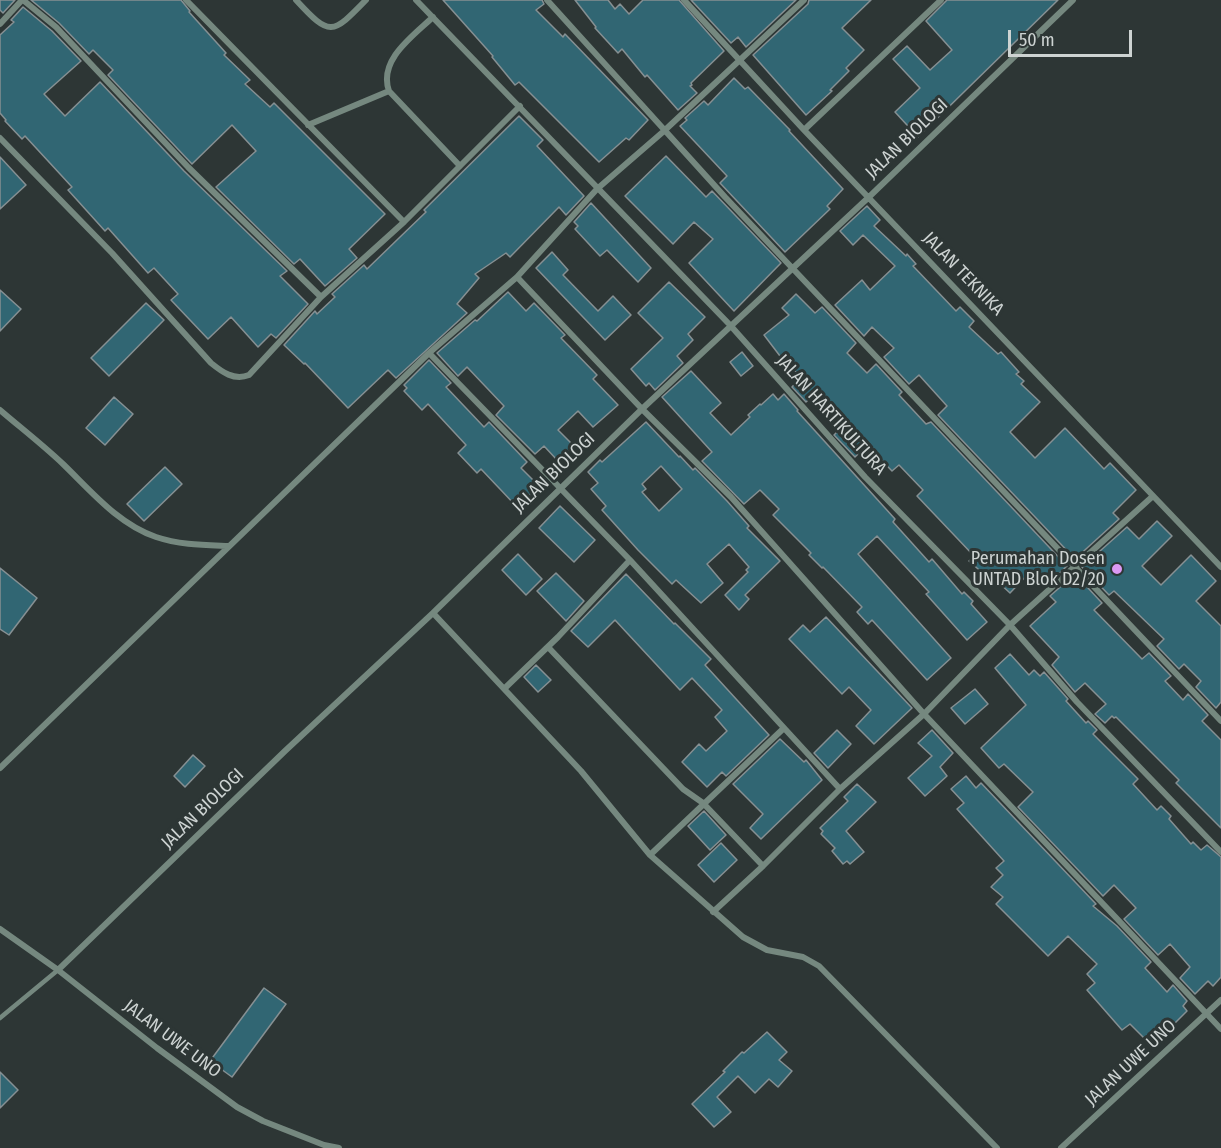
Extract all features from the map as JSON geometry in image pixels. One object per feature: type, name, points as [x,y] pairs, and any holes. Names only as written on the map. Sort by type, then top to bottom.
[{"type":"street","points":[[0,24],[23,0],[56,27],[188,167],[321,297]]},
{"type":"street","points":[[186,0],[404,222]]},
{"type":"street","points":[[296,0],[319,24],[331,28],[344,23],[366,0]]},
{"type":"street","name":"JALAN HARTIKULTURA","points":[[416,0],[730,326],[865,477],[1010,625],[1077,702],[1221,852]]},
{"type":"street","points":[[547,0],[664,131],[1221,721]]},
{"type":"street","name":"JALAN TEKNIKA","points":[[684,0],[804,130],[1221,567]]},
{"type":"street","points":[[0,768],[429,353],[517,277],[597,189],[664,131],[804,0]]},
{"type":"street","points":[[804,130],[941,0]]},
{"type":"street","name":"JALAN BIOLOGI","points":[[58,970],[285,751],[433,613],[642,409],[869,197],[1073,0]]},
{"type":"street","points":[[433,17],[398,51],[387,69],[386,82],[388,91],[460,166]]},
{"type":"street","points":[[308,125],[388,91]]},
{"type":"street","points":[[0,138],[112,253],[196,348],[224,373],[242,378],[249,375],[321,297],[404,222],[520,106]]},
{"type":"street","points":[[517,277],[642,409],[731,497],[924,714],[1221,1029]]},
{"type":"street","points":[[429,353],[630,560],[840,789]]},
{"type":"street","points":[[0,410],[62,462],[95,497],[137,528],[154,537],[175,543],[229,546]]},
{"type":"street","points":[[713,912],[840,789],[924,714],[1010,625],[1153,496]]},
{"type":"street","points":[[505,688],[548,647],[630,560]]},
{"type":"street","points":[[433,613],[581,771],[650,855],[743,937],[767,950],[803,957],[819,966],[997,1148]]},
{"type":"street","points":[[548,647],[683,789],[703,803],[763,866]]},
{"type":"street","points":[[650,855],[784,728]]},
{"type":"street","name":"JALAN UWE UNO","points":[[0,929],[58,970],[237,1107],[263,1121],[339,1148]]},
{"type":"street","name":"JALAN UWE UNO","points":[[1061,1148],[1221,1000]]},
{"type":"lane","points":[[0,1018],[58,970]]},
{"type":"building","points":[[0,0],[15,0],[3,13],[0,10]]},
{"type":"building","points":[[31,0],[181,0],[226,53],[224,55],[250,80],[245,84],[270,107],[274,103],[385,214],[349,249],[357,258],[325,286],[300,259],[294,264],[216,187],[256,151],[232,125],[192,164],[108,75],[113,70],[93,50],[89,54],[59,23]]},
{"type":"building","points":[[443,0],[542,0],[544,4],[536,10],[563,37],[565,34],[648,120],[629,140],[626,138],[599,162],[519,82],[515,85],[493,56]]},
{"type":"building","points":[[575,0],[608,0],[615,9],[620,4],[629,14],[643,0],[679,0],[724,51],[691,83],[690,86],[697,93],[678,110],[647,75],[645,77],[622,49],[618,53],[595,28]]},
{"type":"building","points":[[691,0],[796,0],[746,47],[738,37],[731,43]]},
{"type":"building","points":[[809,0],[871,0],[842,28],[864,50],[846,68],[849,71],[830,90],[832,91],[806,115],[753,55],[808,4]]},
{"type":"building","points":[[947,0],[1058,0],[918,137],[895,112],[920,88],[893,59],[907,46],[930,70],[952,50],[926,21]]},
{"type":"building","points":[[23,7],[52,31],[81,61],[44,94],[65,116],[100,82],[184,171],[287,271],[280,276],[308,304],[276,338],[271,334],[258,347],[231,317],[208,339],[171,300],[178,294],[154,268],[148,273],[108,228],[105,231],[68,190],[72,187],[25,136],[22,139],[5,121],[0,113],[0,35],[14,22],[11,20]]},
{"type":"building","points":[[734,78],[745,89],[748,87],[843,189],[827,206],[830,209],[785,252],[720,183],[727,176],[680,126],[687,120],[685,118],[704,101],[708,105]]},
{"type":"building","points":[[519,116],[543,140],[537,146],[584,196],[566,215],[559,207],[510,257],[506,253],[475,274],[479,278],[457,304],[467,313],[396,378],[388,370],[348,408],[305,363],[284,345],[315,311],[317,314],[335,297],[332,294],[364,265],[367,269],[426,212],[424,210]]},
{"type":"building","points":[[666,156],[706,197],[712,191],[781,263],[734,311],[689,263],[713,239],[694,222],[673,244],[625,196]]},
{"type":"building","points":[[0,157],[26,185],[0,209]]},
{"type":"building","points":[[591,203],[651,268],[638,282],[607,250],[600,256],[575,229],[578,226],[574,222]]},
{"type":"building","points":[[867,206],[880,220],[874,226],[906,256],[907,254],[916,264],[913,266],[956,311],[960,307],[974,321],[969,327],[998,354],[1001,352],[1019,372],[1016,374],[1024,381],[1021,384],[1040,402],[1010,432],[1035,458],[1065,428],[1104,469],[1110,463],[1136,490],[1113,513],[1119,519],[1075,559],[938,415],[947,406],[919,375],[909,384],[884,357],[894,348],[872,327],[864,336],[835,305],[862,280],[870,290],[895,266],[863,235],[853,245],[840,231]]},
{"type":"building","points":[[552,252],[568,270],[563,275],[598,311],[613,296],[631,315],[605,340],[536,268]]},
{"type":"building","points":[[669,282],[705,317],[688,334],[693,340],[677,356],[683,363],[655,390],[649,383],[646,386],[631,369],[663,338],[638,313]]},
{"type":"building","points":[[0,290],[21,309],[0,331]]},
{"type":"building","points":[[508,292],[526,311],[534,303],[565,335],[561,338],[597,375],[593,379],[618,405],[593,427],[578,411],[558,430],[574,446],[558,461],[544,446],[535,454],[496,415],[504,406],[467,367],[458,376],[437,353]]},
{"type":"building","points":[[796,294],[815,313],[822,307],[856,343],[847,353],[867,373],[876,364],[902,392],[899,395],[926,424],[931,422],[1067,566],[1046,586],[1031,571],[1010,593],[997,581],[995,584],[969,561],[974,556],[917,496],[923,490],[899,465],[892,471],[867,445],[855,457],[834,435],[845,424],[815,394],[806,402],[792,387],[801,377],[780,356],[764,335],[789,315],[782,308]]},
{"type":"building","points":[[146,303],[164,320],[109,376],[91,358]]},
{"type":"building","points":[[742,352],[753,366],[741,376],[730,362]]},
{"type":"building","points":[[429,360],[451,383],[446,387],[484,427],[489,422],[527,462],[521,468],[539,486],[517,507],[481,469],[477,473],[458,453],[466,445],[428,404],[422,410],[404,391],[407,388],[404,385]]},
{"type":"building","points":[[691,371],[721,403],[710,413],[731,435],[760,404],[773,394],[778,400],[784,394],[895,519],[893,522],[929,562],[932,559],[962,594],[964,592],[973,601],[971,604],[987,622],[967,640],[926,594],[929,592],[877,536],[858,554],[951,658],[927,680],[872,620],[868,624],[857,612],[862,607],[809,555],[811,553],[773,515],[779,509],[760,490],[744,504],[702,461],[712,452],[662,397]]},
{"type":"building","points":[[114,397],[133,414],[105,445],[86,428]]},
{"type":"building","points":[[646,422],[679,457],[693,470],[695,468],[727,501],[749,526],[747,528],[780,561],[745,595],[749,599],[739,610],[725,595],[748,572],[746,570],[749,567],[729,544],[707,564],[723,583],[701,603],[676,580],[672,584],[602,510],[606,506],[591,489],[598,483],[588,472],[600,460],[602,462]],"holes":[[[661,466],[682,489],[659,511],[642,492],[646,489],[642,484]]]},
{"type":"building","points":[[165,467],[182,484],[144,521],[127,504]]},
{"type":"building","points":[[560,506],[595,540],[574,562],[539,528]]},
{"type":"building","points":[[1157,521],[1172,536],[1142,566],[1161,585],[1191,555],[1216,581],[1196,601],[1221,626],[1221,702],[1216,708],[1196,687],[1201,681],[1184,664],[1179,669],[1157,646],[1164,639],[1114,591],[1109,595],[1082,567],[1127,527],[1139,539]]},
{"type":"building","points":[[518,554],[542,579],[526,595],[502,570]]},
{"type":"building","points":[[0,568],[37,598],[9,635],[0,629]]},
{"type":"building","points":[[556,573],[584,601],[566,621],[537,591]]},
{"type":"building","points":[[626,574],[711,659],[705,665],[769,735],[726,776],[722,772],[707,787],[682,762],[699,744],[706,751],[727,731],[715,717],[722,710],[692,678],[680,690],[615,620],[588,647],[571,631]]},
{"type":"building","points":[[1075,574],[1102,603],[1094,610],[1142,659],[1149,653],[1171,676],[1165,681],[1183,700],[1188,694],[1208,715],[1202,721],[1221,740],[1221,828],[1176,783],[1179,780],[1116,717],[1112,716],[1105,723],[1095,714],[1106,704],[1085,683],[1075,692],[1052,665],[1059,657],[1030,626],[1056,602],[1050,596]]},
{"type":"building","points":[[826,617],[912,708],[874,744],[856,726],[871,710],[849,687],[842,694],[789,639],[803,625],[810,632]]},
{"type":"building","points":[[1010,654],[1029,675],[1034,670],[1040,676],[1044,672],[1086,723],[1088,721],[1097,730],[1093,734],[1138,779],[1133,784],[1157,810],[1161,806],[1171,816],[1169,819],[1191,844],[1193,842],[1201,850],[1207,845],[1221,857],[1221,977],[1213,986],[1208,981],[1195,994],[1180,978],[1190,967],[1170,944],[1158,955],[1124,919],[1136,908],[1114,885],[1103,896],[1018,807],[1033,792],[1004,764],[999,768],[981,748],[1026,705],[995,668]]},
{"type":"building","points":[[536,665],[551,680],[538,692],[524,677]]},
{"type":"building","points":[[975,689],[988,704],[965,724],[951,708]]},
{"type":"building","points":[[837,730],[851,744],[828,768],[814,753]]},
{"type":"building","points":[[932,730],[953,753],[940,767],[947,776],[925,796],[908,778],[932,756],[918,743]]},
{"type":"building","points":[[780,739],[804,762],[806,760],[822,780],[761,839],[750,828],[763,814],[733,784]]},
{"type":"building","points":[[193,755],[205,766],[185,787],[174,776]]},
{"type":"building","points":[[966,776],[976,788],[981,783],[1096,904],[1093,906],[1117,926],[1151,962],[1145,968],[1167,992],[1173,985],[1187,1001],[1183,1006],[1187,1011],[1152,1046],[1130,1024],[1122,1030],[1087,990],[1095,983],[1087,974],[1097,964],[1068,936],[1048,956],[996,904],[1003,897],[991,887],[1003,875],[996,868],[1004,861],[957,809],[964,803],[951,789]]},
{"type":"building","points":[[857,784],[876,802],[846,831],[864,852],[850,864],[847,861],[843,864],[832,851],[835,848],[821,834],[823,831],[820,828],[848,801],[844,797]]},
{"type":"building","points":[[704,811],[726,835],[710,850],[688,826]]},
{"type":"building","points":[[721,843],[737,860],[714,882],[698,865]]},
{"type":"building","points":[[264,988],[286,1004],[232,1077],[210,1061]]},
{"type":"building","points":[[767,1032],[787,1052],[779,1060],[792,1071],[778,1087],[769,1079],[755,1093],[738,1076],[717,1097],[731,1112],[714,1127],[692,1104],[742,1052],[744,1053]]},
{"type":"building","points":[[0,1072],[18,1090],[0,1108]]},
{"type":"place","name":"Perumahan Dosen UNTAD Blok D2/20","points":[[1117,569]]}]
